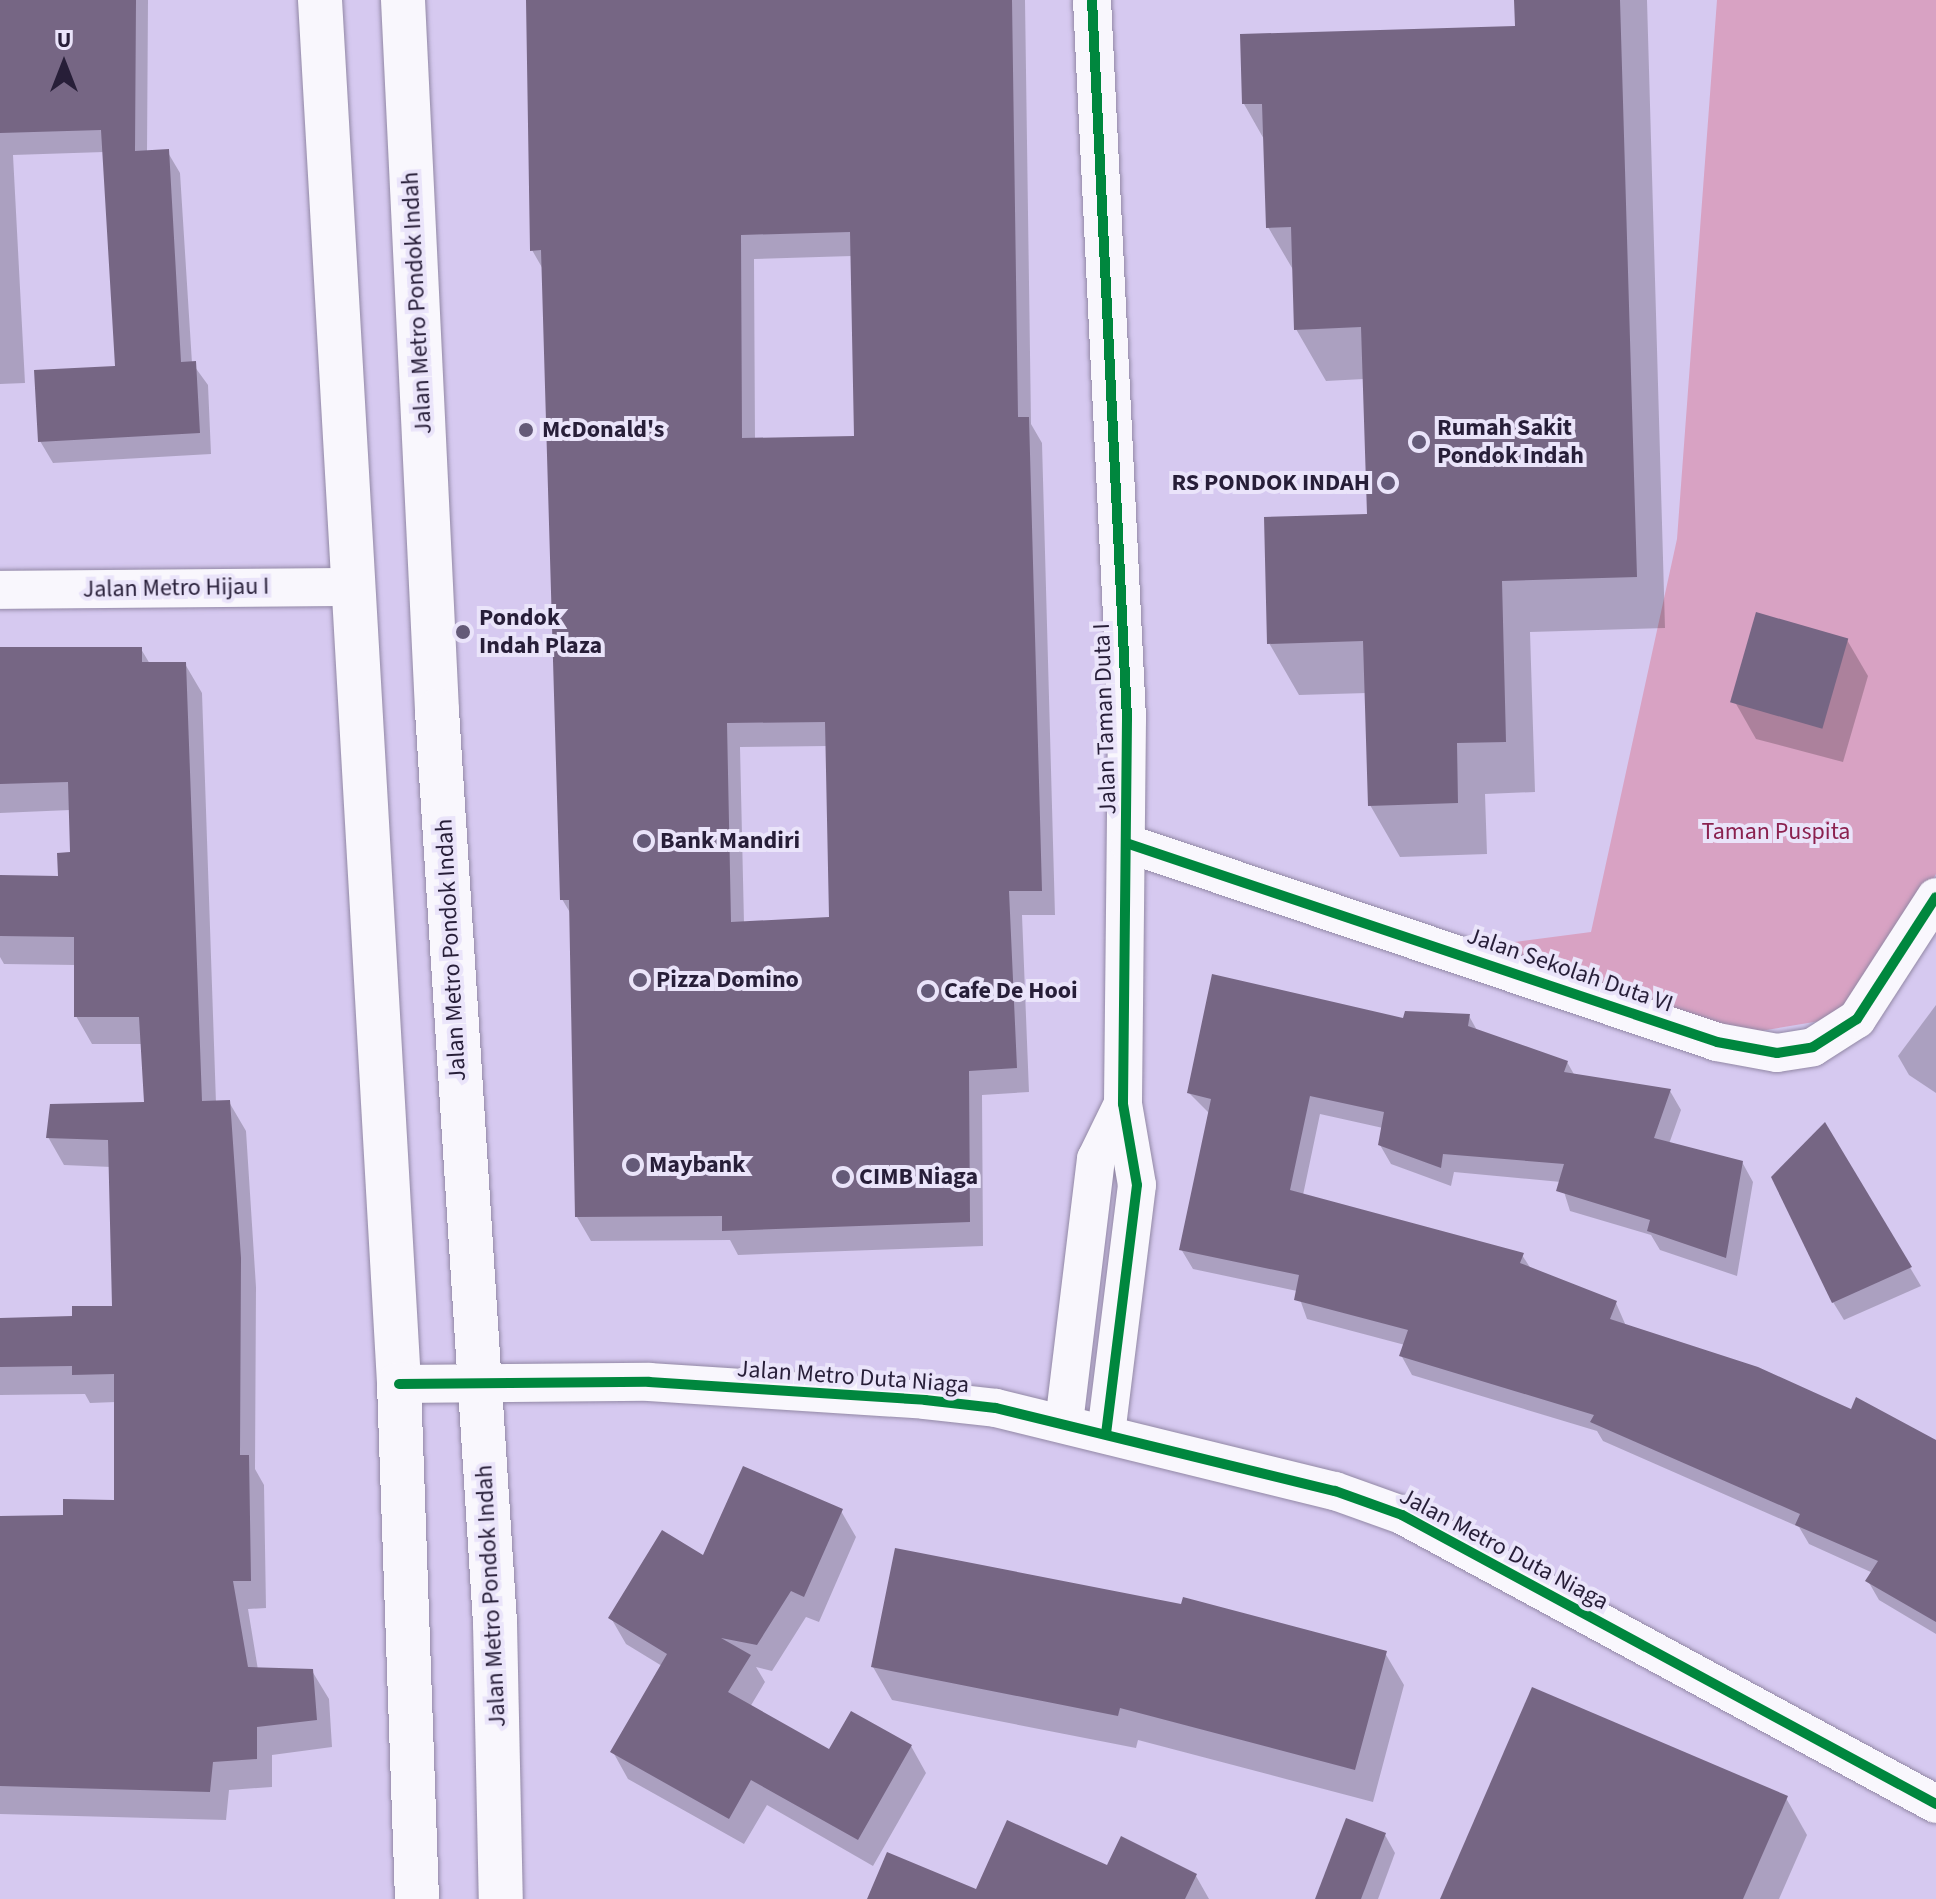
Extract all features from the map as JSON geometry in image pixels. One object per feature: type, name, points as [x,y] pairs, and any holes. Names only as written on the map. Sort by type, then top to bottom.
[{"type":"highway","points":[[320,0],[351,587],[399,1384],[417,1899]]},
{"type":"highway","name":"Jalan Metro Pondok Indah","points":[[403,0],[477,1380],[495,1623],[501,1899]]},
{"type":"street","name":"Jalan Taman Duta I","points":[[1092,0],[1129,844],[1123,1104],[1137,1185],[1106,1433]]},
{"type":"street","name":"Jalan Metro Hijau I","points":[[0,590],[351,587]]},
{"type":"street","name":"Jalan Sekolah Duta VI","points":[[1129,844],[1717,1042],[1777,1053],[1813,1047],[1857,1019],[1936,897]]},
{"type":"street","name":"Jalan Taman Duta I","points":[[1064,1423],[1096,1159],[1123,1104]]},
{"type":"street","name":"Jalan Metro Duta Niaga","points":[[399,1384],[477,1380],[925,1400],[1064,1423],[1335,1491],[1402,1515],[1936,1804]]},
{"type":"green space","name":"Taman Puspita","points":[[1717,0],[1936,0],[1936,874],[1856,1015],[1718,1038],[1461,949],[1591,932],[1677,539]]},
{"type":"building","points":[[0,0],[136,0],[135,151],[169,149],[181,362],[196,361],[200,433],[38,442],[34,370],[115,366],[101,130],[0,133]]},
{"type":"building","points":[[526,0],[1012,0],[1018,417],[1029,417],[1042,891],[1009,891],[1017,1068],[969,1071],[970,1222],[722,1231],[722,1216],[575,1217],[569,900],[560,900],[541,250],[530,251]],"holes":[[[850,232],[854,436],[742,438],[741,235]],[[825,722],[829,917],[731,922],[727,723]]]},
{"type":"building","points":[[1514,0],[1620,0],[1637,577],[1502,581],[1506,742],[1457,743],[1458,803],[1368,806],[1363,641],[1267,644],[1264,517],[1367,514],[1361,327],[1294,330],[1291,227],[1266,228],[1262,104],[1242,104],[1240,34],[1515,26]]},
{"type":"building","points":[[1756,612],[1848,638],[1822,729],[1730,702]]},
{"type":"building","points":[[0,647],[142,647],[142,662],[186,662],[202,1101],[230,1100],[241,1258],[240,1455],[249,1455],[251,1581],[233,1581],[248,1667],[313,1669],[317,1720],[257,1727],[257,1759],[213,1762],[210,1792],[0,1786],[0,1516],[63,1515],[63,1499],[114,1500],[114,1374],[72,1375],[72,1366],[0,1367],[0,1318],[72,1316],[72,1306],[112,1306],[108,1140],[46,1138],[50,1104],[144,1102],[139,1017],[74,1017],[74,937],[0,936],[0,875],[58,876],[57,853],[70,852],[68,782],[0,784]]},
{"type":"building","points":[[1212,974],[1403,1018],[1405,1011],[1470,1014],[1468,1026],[1568,1061],[1564,1072],[1671,1089],[1654,1138],[1743,1161],[1726,1258],[1647,1231],[1650,1220],[1556,1191],[1564,1164],[1443,1154],[1441,1168],[1378,1145],[1384,1112],[1310,1096],[1290,1190],[1524,1253],[1520,1263],[1617,1301],[1610,1319],[1758,1367],[1851,1409],[1856,1397],[1936,1440],[1936,1622],[1865,1581],[1878,1561],[1795,1525],[1800,1514],[1590,1422],[1594,1415],[1399,1356],[1408,1330],[1294,1300],[1299,1275],[1179,1250],[1211,1099],[1187,1093]]},
{"type":"building","points":[[1825,1122],[1912,1267],[1832,1303],[1771,1177]]},
{"type":"building","points":[[743,1466],[843,1509],[804,1597],[791,1591],[757,1645],[721,1638],[751,1655],[728,1692],[829,1749],[851,1711],[912,1745],[858,1840],[751,1780],[729,1819],[610,1752],[667,1654],[608,1618],[662,1530],[703,1555]]},
{"type":"building","points":[[895,1548],[1181,1604],[1183,1597],[1387,1651],[1355,1770],[1120,1708],[1118,1716],[871,1667]]},
{"type":"building","points":[[1532,1687],[1788,1796],[1743,1899],[1440,1899]]},
{"type":"building","points":[[1346,1818],[1386,1833],[1361,1899],[1315,1899]]},
{"type":"building","points":[[1007,1820],[1107,1865],[1121,1836],[1197,1874],[1185,1899],[867,1899],[887,1852],[976,1889]]},
{"type":"cycle path","points":[[1092,0],[1127,719],[1123,1104],[1137,1185],[1106,1433]]},
{"type":"cycle path","points":[[1129,844],[1717,1042],[1777,1053],[1813,1047],[1857,1019],[1936,897]]},
{"type":"cycle path","points":[[399,1384],[649,1382],[925,1400],[996,1408],[1335,1491],[1402,1515],[1936,1804]]},
{"type":"place","name":"McDonald's","points":[[526,430]]},
{"type":"place","name":"Rumah Sakit Pondok Indah","points":[[1419,442]]},
{"type":"place","name":"RS PONDOK INDAH","points":[[1388,483]]},
{"type":"place","name":"Pondok Indah Plaza","points":[[463,632]]},
{"type":"place","name":"Bank Mandiri","points":[[644,841]]},
{"type":"place","name":"Pizza Domino","points":[[640,980]]},
{"type":"place","name":"Cafe De Hooi","points":[[928,991]]},
{"type":"place","name":"Maybank","points":[[633,1165]]},
{"type":"place","name":"CIMB Niaga","points":[[843,1177]]}]
